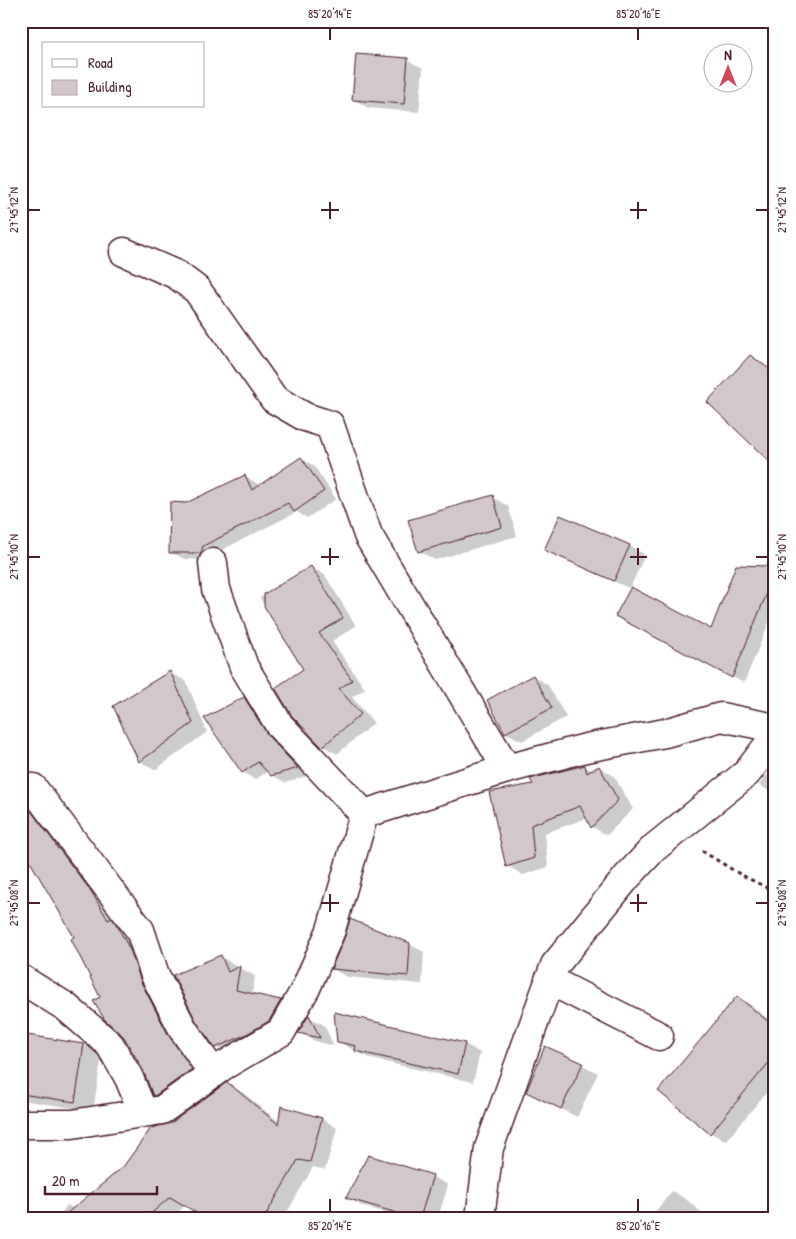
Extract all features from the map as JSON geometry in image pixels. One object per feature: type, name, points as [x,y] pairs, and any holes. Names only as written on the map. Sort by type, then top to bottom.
[{"type":"street","points":[[124,252],[176,275],[197,290],[274,399],[305,417],[330,425],[368,535],[507,769]]},
{"type":"street","points":[[212,563],[216,589],[244,667],[280,726],[364,814]]},
{"type":"street","points":[[364,814],[507,769],[586,748],[665,734],[721,717],[775,728]]},
{"type":"street","points":[[480,1218],[489,1148],[555,965],[654,848],[746,773],[775,736]]},
{"type":"street","points":[[21,787],[33,788],[140,930],[155,975],[183,1029],[212,1073]]},
{"type":"street","points":[[21,1124],[72,1124],[162,1110],[212,1073],[281,1032],[306,988],[331,930],[364,814]]},
{"type":"street","points":[[21,978],[66,1007],[110,1045],[129,1078],[143,1112]]},
{"type":"street","points":[[549,980],[659,1036]]},
{"type":"path","points":[[674,833],[738,873],[775,892]]},
{"type":"building","points":[[356,54],[408,58],[404,104],[352,100]]},
{"type":"building","points":[[750,355],[775,373],[775,467],[707,402]]},
{"type":"building","points":[[301,457],[324,491],[294,512],[288,503],[203,546],[201,553],[169,553],[170,502],[186,503],[245,475],[252,490]]},
{"type":"building","points":[[493,495],[502,527],[418,552],[408,520]]},
{"type":"building","points":[[560,515],[630,545],[614,581],[544,550]]},
{"type":"building","points":[[736,565],[768,566],[767,593],[732,678],[615,616],[631,587],[711,629]]},
{"type":"building","points":[[311,566],[343,618],[319,633],[352,680],[339,689],[361,714],[322,747],[292,716],[275,688],[303,669],[264,606],[264,594]]},
{"type":"building","points":[[170,671],[193,723],[139,762],[113,706]]},
{"type":"building","points":[[533,675],[552,708],[505,733],[487,700]]},
{"type":"building","points":[[244,697],[269,737],[298,768],[271,776],[258,762],[242,773],[204,718]]},
{"type":"building","points":[[585,765],[587,773],[599,766],[618,800],[591,828],[580,806],[531,825],[534,858],[506,867],[489,792],[533,784],[530,779]]},
{"type":"building","points":[[21,803],[25,803],[91,891],[108,920],[112,918],[118,927],[131,952],[141,982],[169,1036],[192,1069],[156,1095],[153,1096],[143,1070],[124,1037],[105,1020],[93,1001],[100,997],[71,939],[74,937],[21,846]]},
{"type":"building","points":[[350,919],[410,943],[408,976],[331,969]]},
{"type":"building","points":[[221,955],[228,972],[240,966],[236,990],[281,1000],[269,1021],[245,1035],[215,1048],[196,1021],[173,975]]},
{"type":"building","points":[[737,996],[775,1027],[775,1055],[710,1134],[658,1091]]},
{"type":"building","points":[[334,1012],[465,1043],[458,1074],[355,1051],[356,1046],[337,1042]]},
{"type":"building","points":[[309,1015],[320,1038],[298,1033]]},
{"type":"building","points":[[21,1034],[84,1044],[75,1102],[21,1094]]},
{"type":"building","points":[[545,1046],[583,1063],[561,1109],[526,1092]]},
{"type":"building","points":[[227,1082],[278,1124],[281,1106],[322,1118],[310,1162],[298,1160],[264,1218],[205,1218],[170,1197],[146,1218],[61,1218],[123,1167],[151,1128],[171,1123]]},
{"type":"building","points":[[368,1155],[433,1175],[420,1218],[414,1218],[346,1198]]}]
